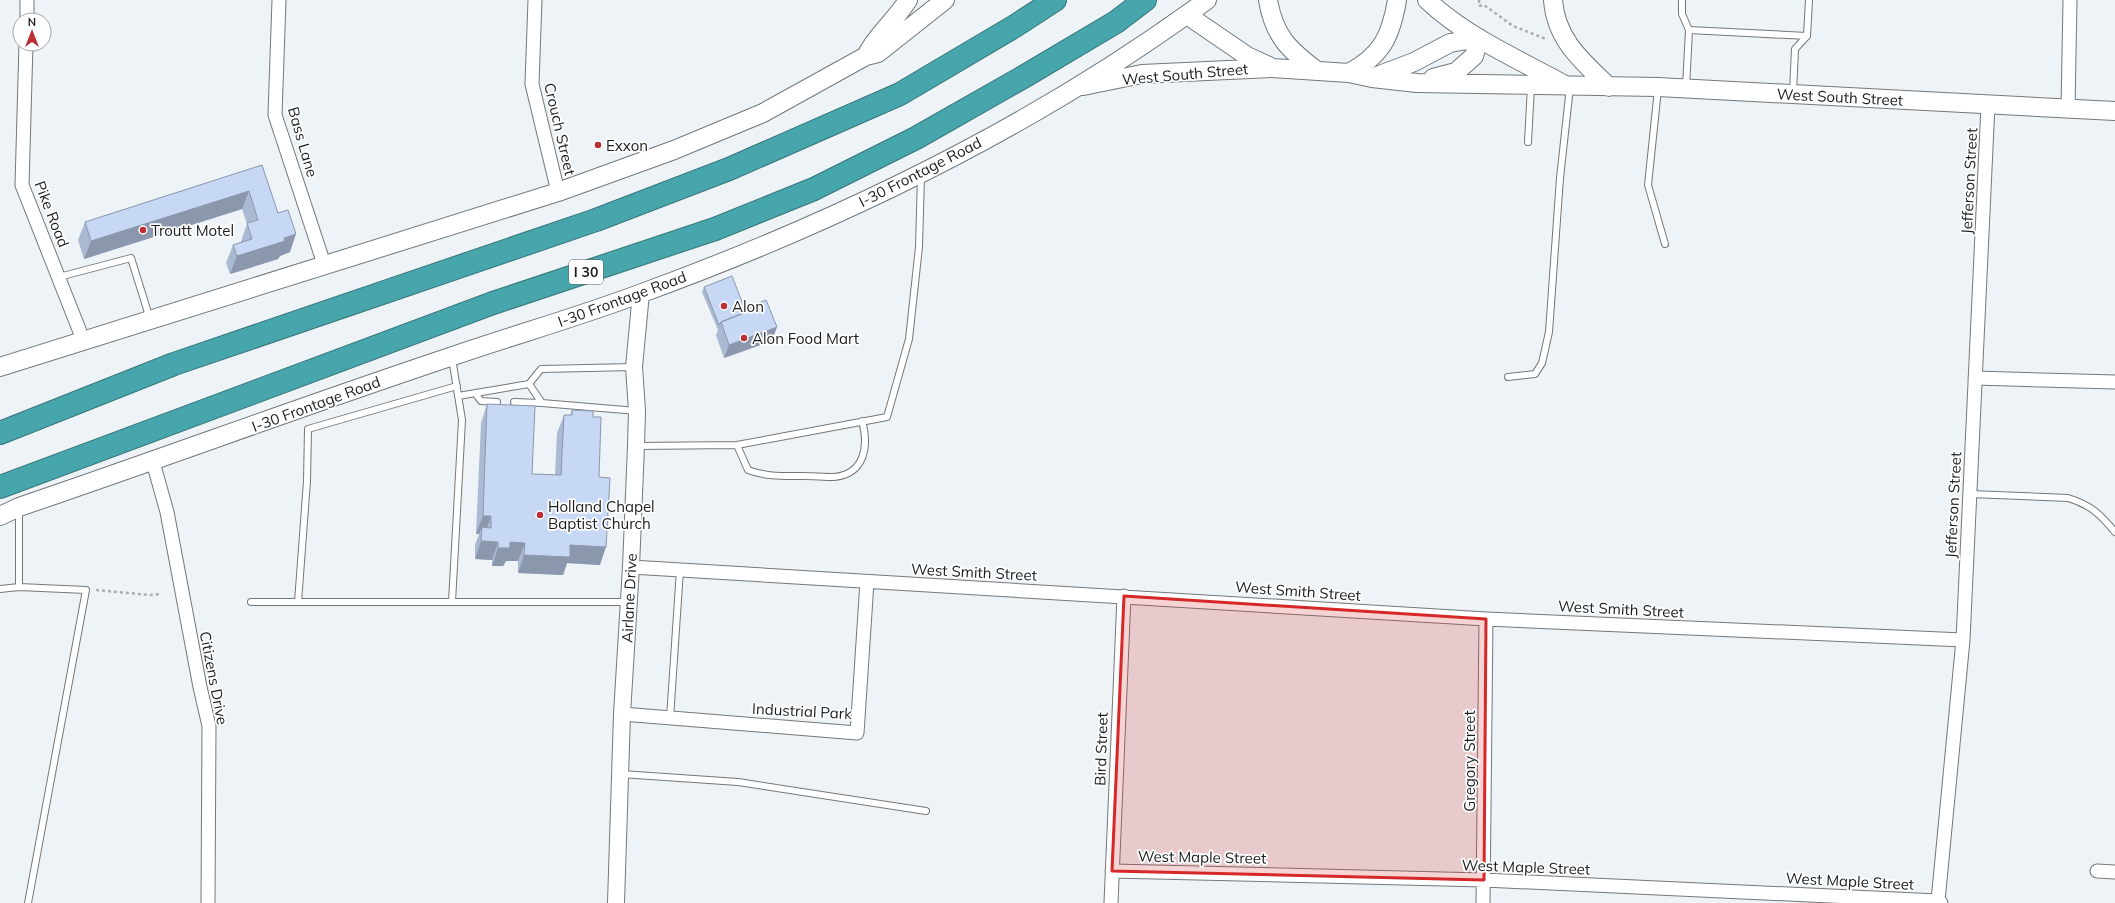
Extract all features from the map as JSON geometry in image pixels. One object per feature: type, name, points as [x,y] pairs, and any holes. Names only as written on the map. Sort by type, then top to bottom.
[{"type":"highway","points":[[0,433],[174,364],[596,220],[729,169],[900,94],[1055,0]]},
{"type":"highway","name":"I 30","points":[[0,487],[493,303],[715,229],[814,189],[916,138],[1018,80],[1116,22],[1145,0]]},
{"type":"main road","points":[[866,56],[873,41],[900,13],[908,0]]},
{"type":"main road","points":[[0,367],[84,342],[324,264],[558,192],[674,150],[763,113],[866,56],[878,53],[945,0]]},
{"type":"main road","name":"I-30 Frontage Road","points":[[0,516],[19,507],[153,462],[452,356],[641,294],[740,255],[867,200],[996,133],[1075,88],[1187,15],[1207,0]]},
{"type":"main road","points":[[1268,0],[1271,14],[1279,36],[1298,57],[1318,72]]},
{"type":"main road","points":[[1349,73],[1366,64],[1380,50],[1393,24],[1397,0]]},
{"type":"main road","name":"West South Street","points":[[1427,0],[1442,14],[1479,38],[1568,85]]},
{"type":"main road","points":[[1553,0],[1554,16],[1572,51],[1609,87]]},
{"type":"main road","name":"West South Street","points":[[1187,15],[1247,56],[1272,68]]},
{"type":"main road","points":[[1372,78],[1414,62],[1450,43],[1479,38],[1474,56],[1456,72],[1417,83]]},
{"type":"main road","name":"West South Street","points":[[1075,88],[1142,74],[1272,68],[1349,73],[1372,78],[1417,83],[1658,87],[2115,111]]},
{"type":"street","points":[[27,0],[27,12]]},
{"type":"street","name":"Bass Lane","points":[[279,0],[275,115],[324,264]]},
{"type":"street","name":"Crouch Street","points":[[534,0],[532,84],[558,192]]},
{"type":"street","points":[[2068,109],[2070,0]]},
{"type":"street","name":"Pike Road","points":[[26,52],[22,185],[84,342]]},
{"type":"street","name":"Jefferson Street","points":[[1940,902],[1963,640],[1988,105]]},
{"type":"street","name":"Airlane Drive","points":[[616,903],[622,714],[631,566],[636,446],[637,411],[634,367],[641,294]]},
{"type":"street","points":[[1975,378],[2115,382]]},
{"type":"street","name":"Citizens Drive","points":[[153,462],[167,512],[200,687],[209,726],[208,903]]},
{"type":"street","name":"West Smith Street","points":[[631,566],[867,582],[1124,596],[1486,619],[1963,640]]},
{"type":"street","name":"Industrial Park","points":[[622,714],[857,733],[867,582]]},
{"type":"street","name":"Bird Street","points":[[1111,903],[1124,596]]},
{"type":"street","name":"Gregory Street","points":[[1483,903],[1486,619]]},
{"type":"street","name":"West Maple Street","points":[[1112,871],[1484,880],[1940,902]]},
{"type":"street","points":[[2097,871],[2115,872]]},
{"type":"lane","points":[[1682,0],[1682,14],[1689,30],[1686,89]]},
{"type":"lane","points":[[1793,95],[1795,49],[1807,36],[1809,0]]},
{"type":"lane","points":[[1689,30],[1807,36]]},
{"type":"lane","points":[[1508,377],[1535,374],[1542,363],[1549,332],[1568,85]]},
{"type":"lane","points":[[1528,142],[1531,86]]},
{"type":"lane","points":[[1658,87],[1648,185],[1665,244]]},
{"type":"lane","points":[[636,446],[737,444],[887,417],[909,339],[919,247],[922,172]]},
{"type":"lane","points":[[59,277],[131,258],[150,321]]},
{"type":"lane","points":[[452,356],[462,420],[452,602]]},
{"type":"lane","points":[[458,396],[529,384],[541,369],[634,367]]},
{"type":"lane","points":[[529,384],[542,403]]},
{"type":"lane","points":[[298,602],[308,481],[308,429],[456,386]]},
{"type":"lane","points":[[475,393],[482,401],[497,402]]},
{"type":"lane","points":[[514,402],[637,411]]},
{"type":"lane","points":[[737,444],[748,470],[763,476],[835,477],[849,472],[862,461],[866,435],[862,421]]},
{"type":"lane","points":[[1970,494],[2068,498],[2081,502],[2095,510],[2115,532]]},
{"type":"lane","points":[[19,507],[19,587]]},
{"type":"lane","points":[[670,718],[680,570]]},
{"type":"lane","points":[[0,589],[19,587],[86,590],[28,903]]},
{"type":"lane","points":[[251,602],[629,602]]},
{"type":"lane","points":[[620,774],[738,782],[926,811]]},
{"type":"path","points":[[1479,0],[1479,6],[1484,5],[1513,26],[1549,40]]},
{"type":"path","points":[[86,590],[150,595],[161,594]]},
{"type":"highlighted area","points":[[1124,596],[1486,619],[1484,880],[1112,871]]},
{"type":"building","points":[[262,165],[278,213],[288,210],[296,234],[284,238],[285,241],[237,256],[233,245],[252,239],[247,223],[258,220],[249,191],[91,241],[85,222]]},
{"type":"building","name":"Alon","points":[[732,276],[746,312],[721,322],[719,325],[704,287]]},
{"type":"building","points":[[766,300],[777,327],[729,345],[721,322],[752,310],[751,306]]},
{"type":"building","name":"Holland Chapel Baptist Church","points":[[487,404],[535,406],[532,474],[561,475],[564,415],[572,415],[572,410],[593,411],[593,417],[601,417],[599,477],[610,478],[606,547],[570,545],[570,557],[524,555],[525,543],[510,542],[510,548],[498,548],[498,542],[481,541],[482,527],[491,528],[491,516],[483,516]]},
{"type":"place","name":"Exxon","points":[[598,145]]},
{"type":"place","name":"Troutt Motel","points":[[143,230]]},
{"type":"place","name":"Alon","points":[[724,306]]},
{"type":"place","name":"Alon Food Mart","points":[[744,338]]},
{"type":"place","name":"Holland Chapel Baptist Church","points":[[540,515]]}]
